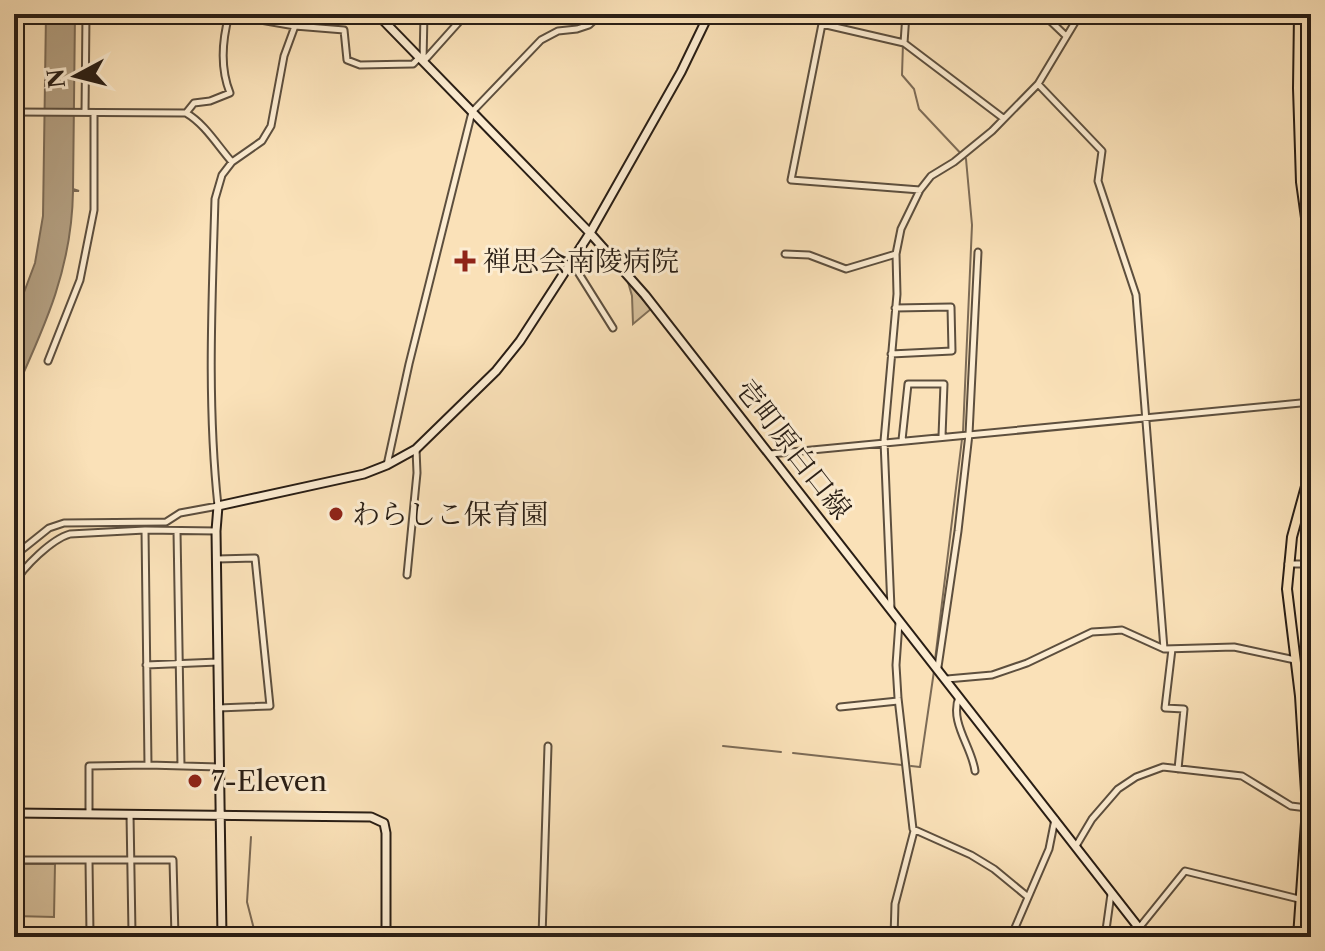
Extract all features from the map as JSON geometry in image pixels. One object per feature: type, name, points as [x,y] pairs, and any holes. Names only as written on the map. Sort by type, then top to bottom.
[{"type":"main road","points":[[1299,14],[1301,182],[1311,254]]},
{"type":"main road","points":[[1298,937],[1308,792],[1300,696],[1288,614],[1288,564],[1292,537],[1311,468]]},
{"type":"street","points":[[82,112],[86,14]]},
{"type":"street","points":[[186,113],[194,103],[230,93],[224,80],[223,54],[227,14],[295,26],[344,30],[347,60],[360,65],[413,64],[422,60],[466,14]]},
{"type":"street","points":[[222,935],[218,506],[212,453],[210,363],[215,199],[222,175],[232,162],[262,141],[271,126],[284,56],[295,26],[295,14]]},
{"type":"street","name":"壱町原白口線","points":[[377,14],[590,233],[645,295],[1146,937]]},
{"type":"street","points":[[422,60],[424,14]]},
{"type":"street","points":[[387,465],[472,112],[541,40],[558,31],[589,25],[601,14]]},
{"type":"street","points":[[14,556],[49,528],[64,523],[166,522],[180,513],[364,474],[416,449],[496,371],[520,341],[590,233],[681,72],[709,14]]},
{"type":"street","points":[[824,14],[791,180],[920,190]]},
{"type":"street","points":[[904,43],[906,14]]},
{"type":"street","points":[[1043,14],[1066,36]]},
{"type":"street","points":[[891,608],[884,441],[895,308],[896,254],[901,229],[920,190],[931,176],[992,131],[1038,84],[1080,14]]},
{"type":"street","points":[[822,24],[904,43],[1003,118]]},
{"type":"street","points":[[1038,84],[1102,151],[1098,181],[1136,295],[1164,649]]},
{"type":"street","points":[[1298,88],[1311,92]]},
{"type":"street","points":[[14,112],[186,113],[200,121],[210,138],[232,162]]},
{"type":"street","points":[[48,361],[80,280],[94,210],[94,113]]},
{"type":"street","points":[[1301,182],[1311,186]]},
{"type":"street","points":[[938,667],[969,434],[978,252]]},
{"type":"street","points":[[785,254],[809,255],[846,269],[896,254]]},
{"type":"street","points":[[570,260],[613,328]]},
{"type":"street","points":[[891,354],[952,351],[951,307],[895,308]]},
{"type":"street","points":[[902,440],[908,384],[944,384],[942,436]]},
{"type":"street","points":[[770,454],[1311,402]]},
{"type":"street","points":[[407,575],[417,473],[416,449]]},
{"type":"street","points":[[14,584],[20,573],[60,537],[145,530],[216,531]]},
{"type":"street","points":[[145,530],[148,765]]},
{"type":"street","points":[[177,531],[181,766]]},
{"type":"street","points":[[217,559],[255,558],[270,706],[218,708]]},
{"type":"street","points":[[1288,564],[1311,564]]},
{"type":"street","points":[[894,937],[895,904],[914,831],[898,701],[896,665],[899,618]]},
{"type":"street","points":[[947,679],[992,675],[1027,663],[1092,632],[1122,630],[1164,649],[1234,647],[1295,660]]},
{"type":"street","points":[[1172,649],[1165,708],[1184,709],[1178,769]]},
{"type":"street","points":[[146,665],[218,662]]},
{"type":"street","points":[[1300,696],[1311,694]]},
{"type":"street","points":[[959,696],[955,706],[962,736],[974,758],[975,771]]},
{"type":"street","points":[[840,707],[898,701]]},
{"type":"street","points":[[542,937],[548,746]]},
{"type":"street","points":[[89,813],[89,766],[219,767]]},
{"type":"street","points":[[1076,846],[1092,819],[1125,783],[1163,767],[1242,776],[1291,806],[1307,808]]},
{"type":"street","points":[[14,813],[371,817],[384,823],[386,833],[386,937]]},
{"type":"street","points":[[130,813],[132,933]]},
{"type":"street","points":[[1011,937],[1049,849],[1055,819]]},
{"type":"street","points":[[914,831],[971,855],[1028,897]]},
{"type":"street","points":[[14,860],[173,860],[175,936]]},
{"type":"street","points":[[89,861],[90,934]]},
{"type":"street","points":[[1139,928],[1185,871],[1300,902],[1311,902]]},
{"type":"street","points":[[1105,937],[1112,891]]},
{"type":"street","points":[[49,937],[245,933],[250,937]]},
{"type":"shaded area","points":[[46,14],[75,14],[73,189],[79,191],[73,191],[68,246],[55,296],[14,394],[14,319],[35,263],[43,216]]},
{"type":"shaded area","points":[[628,282],[651,309],[633,324],[632,296]]},
{"type":"shaded area","points":[[14,864],[55,864],[54,917],[14,916]]},
{"type":"waterway","points":[[903,43],[902,75],[914,89],[919,109],[966,159],[972,225],[963,432]]},
{"type":"waterway","points":[[935,660],[962,439]]},
{"type":"waterway","points":[[911,766],[920,767],[934,671]]},
{"type":"waterway","points":[[723,746],[781,752]]},
{"type":"waterway","points":[[793,753],[902,765]]},
{"type":"waterway","points":[[251,837],[247,902],[256,937]]},
{"type":"place","name":"禅思会南陵病院","points":[[465,261]]},
{"type":"place","name":"わらしこ保育園","points":[[336,514]]},
{"type":"place","name":"7-Eleven","points":[[195,781]]}]
